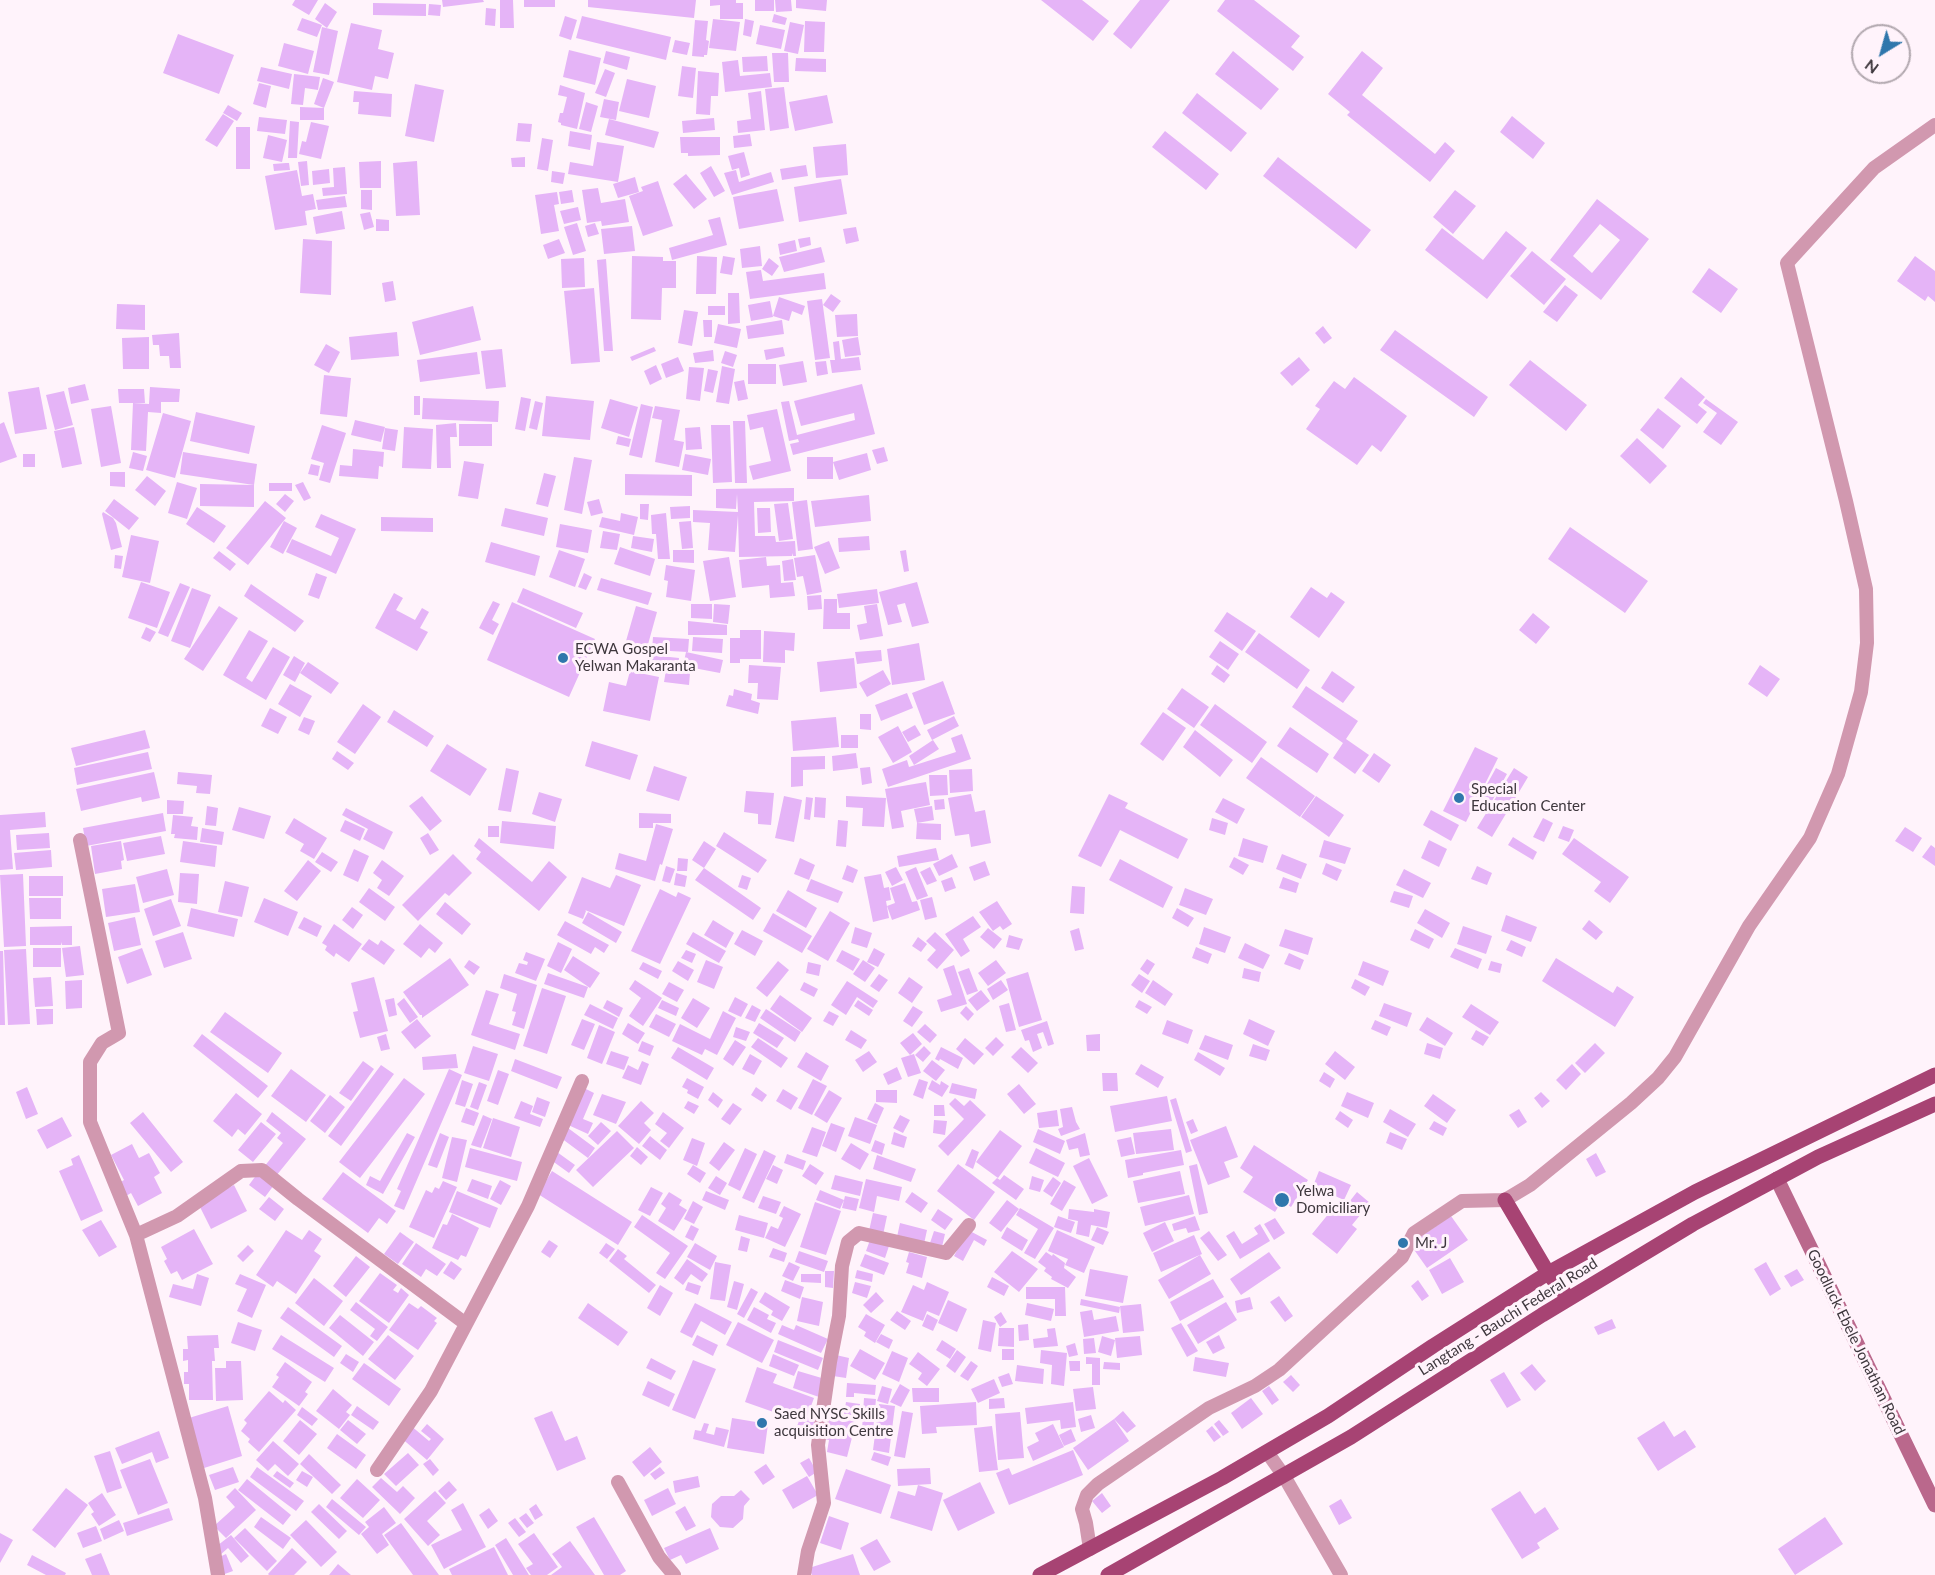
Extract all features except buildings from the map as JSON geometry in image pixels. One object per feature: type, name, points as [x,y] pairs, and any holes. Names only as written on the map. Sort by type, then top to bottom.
[{"type":"main road","points":[[1040,1575],[1222,1478],[1328,1416],[1548,1273],[1695,1192],[1935,1075]]},
{"type":"main road","name":"Langtang - Bauchi Federal Road","points":[[1108,1575],[1351,1437],[1569,1299],[1693,1224],[1818,1156],[1935,1104]]},
{"type":"main road","name":"Goodluck Ebele Jonathan Road","points":[[1777,1179],[1935,1505]]},
{"type":"main road","points":[[1505,1200],[1548,1273],[1569,1299]]},
{"type":"street","points":[[1089,1549],[1082,1509],[1087,1495],[1098,1484],[1209,1408],[1255,1386],[1279,1370],[1402,1257],[1414,1233],[1462,1201],[1505,1200],[1530,1185],[1632,1103],[1658,1078],[1675,1058],[1749,926],[1810,838],[1838,774],[1861,692],[1867,643],[1866,589],[1787,263],[1874,168],[1935,125]]},
{"type":"street","points":[[80,840],[119,1033],[102,1043],[90,1062],[90,1122],[136,1235],[205,1498],[218,1575]]},
{"type":"street","points":[[376,1470],[431,1391],[528,1206],[582,1081]]},
{"type":"street","points":[[136,1235],[177,1216],[240,1171],[262,1170],[466,1324]]},
{"type":"street","points":[[804,1575],[808,1551],[824,1503],[818,1445],[839,1316],[842,1266],[848,1242],[859,1233],[946,1253],[969,1225]]},
{"type":"street","points":[[1267,1452],[1284,1476],[1341,1575]]},
{"type":"street","points":[[618,1482],[659,1557],[674,1575]]},
{"type":"place","name":"ECWA Gospel Yelwan Makaranta","points":[[563,658]]},
{"type":"place","name":"Special Education Center","points":[[1459,798]]},
{"type":"place","name":"Yelwa Domiciliary","points":[[1282,1200]]},
{"type":"place","name":"Mr. J","points":[[1403,1243]]},
{"type":"place","name":"Saed NYSC Skills acquisition Centre","points":[[762,1423]]}]
